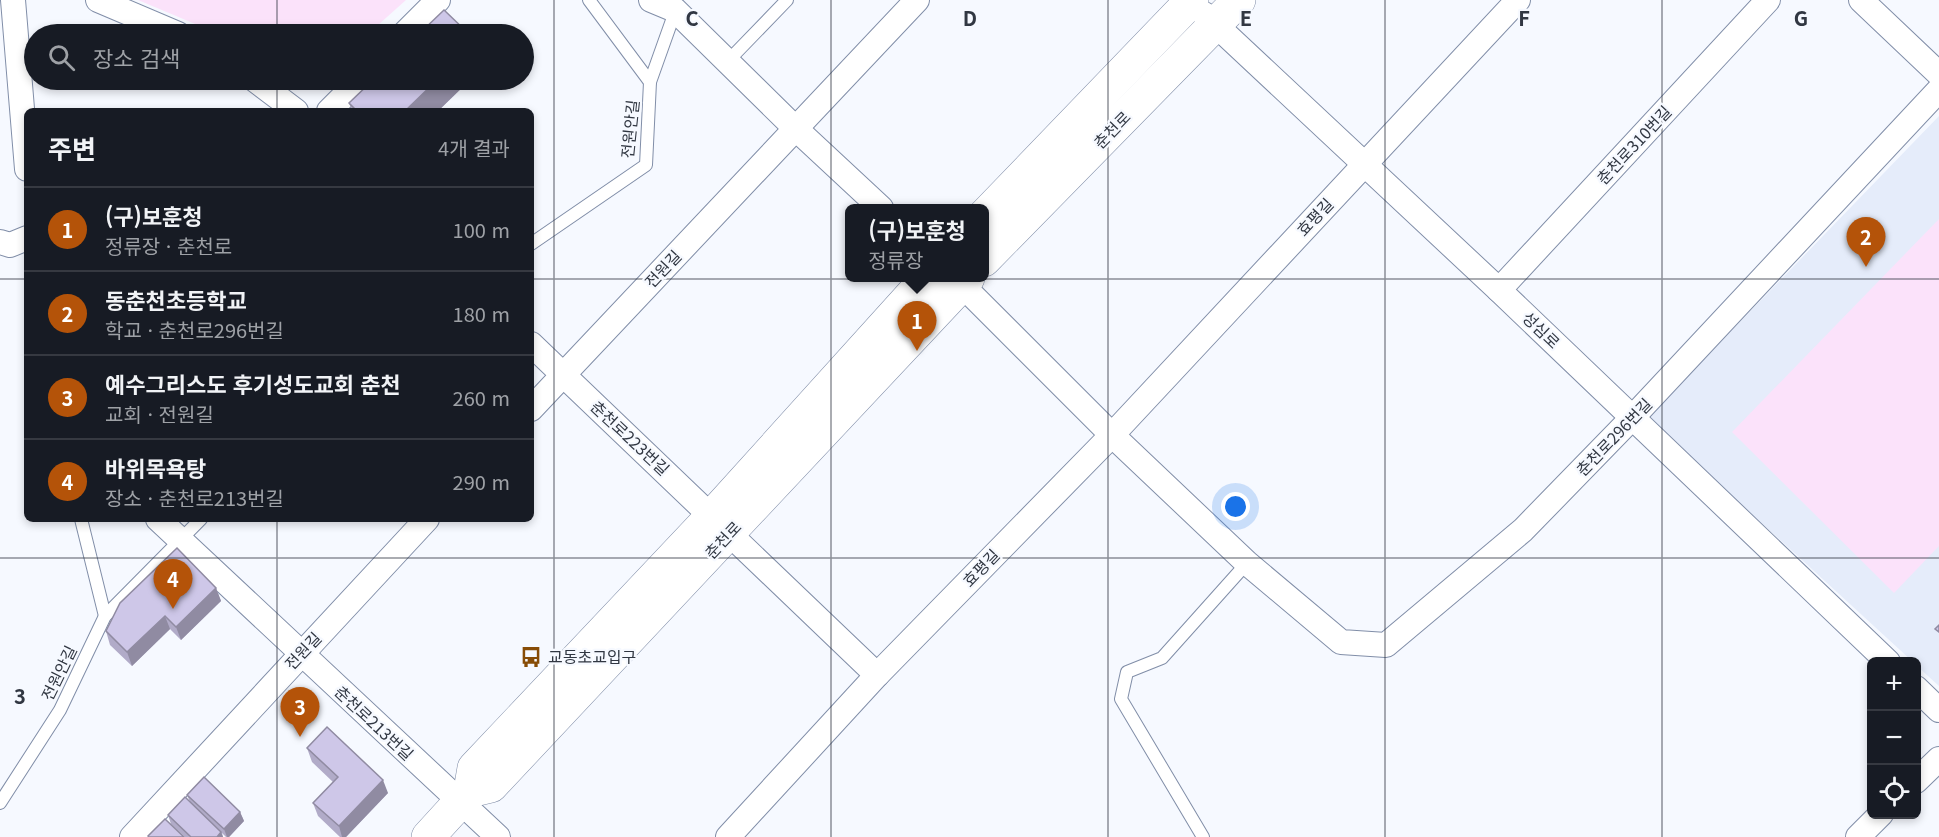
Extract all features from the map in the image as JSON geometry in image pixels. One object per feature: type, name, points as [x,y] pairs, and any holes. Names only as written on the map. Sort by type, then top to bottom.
[{"type":"street","points":[[13,0],[24,133]]},
{"type":"street","points":[[98,0],[154,24]]},
{"type":"street","points":[[414,24],[438,0]]},
{"type":"street","points":[[651,0],[678,5],[727,62],[877,204]]},
{"type":"street","name":"전원길","points":[[534,406],[917,0]]},
{"type":"street","name":"성심로","points":[[1192,0],[1215,26],[1499,290],[1883,657]]},
{"type":"street","name":"춘천로","points":[[989,211],[1192,0]]},
{"type":"street","name":"춘천로","points":[[989,255],[1239,0]]},
{"type":"street","name":"효평길","points":[[728,837],[877,675],[1112,435],[1518,0]]},
{"type":"street","name":"춘천로310번길","points":[[1499,290],[1768,0]]},
{"type":"street","points":[[1861,0],[1939,74]]},
{"type":"street","points":[[268,90],[292,108]]},
{"type":"street","points":[[332,108],[350,90]]},
{"type":"street","name":"춘천로296번길","points":[[1247,563],[1341,642],[1386,645],[1523,530],[1632,418],[1939,90]]},
{"type":"street","points":[[0,242],[10,245],[24,239]]},
{"type":"street","name":"춘천로","points":[[721,524],[924,282]]},
{"type":"street","name":"춘천로","points":[[428,837],[465,797],[474,768],[963,282]]},
{"type":"street","points":[[965,282],[1112,435],[1247,563]]},
{"type":"street","name":"춘천로223번길","points":[[534,347],[721,524]]},
{"type":"street","name":"춘천로213번길","points":[[161,522],[300,654],[465,797]]},
{"type":"street","name":"전원길","points":[[132,837],[424,522]]},
{"type":"street","points":[[721,524],[877,675]]},
{"type":"street","points":[[1921,692],[1939,710]]},
{"type":"street","points":[[1921,777],[1939,759]]},
{"type":"street","points":[[465,797],[498,837]]},
{"type":"street","points":[[1858,837],[1876,819]]},
{"type":"lane","points":[[589,0],[650,82]]},
{"type":"lane","points":[[727,62],[787,0]]},
{"type":"lane","name":"전원안길","points":[[534,242],[645,165],[650,82],[678,5]]},
{"type":"lane","points":[[82,522],[105,616]]},
{"type":"lane","name":"전원안길","points":[[0,803],[60,710],[105,616],[198,522]]},
{"type":"lane","points":[[1203,837],[1121,699],[1127,672],[1162,658],[1247,563]]},
{"type":"shaded area","points":[[138,0],[406,0],[379,24],[195,24]]},
{"type":"shaded area","points":[[1939,116],[1939,686],[1921,670],[1921,657],[1908,657],[1647,418]]},
{"type":"shaded area","points":[[1939,219],[1939,546],[1894,593],[1732,432]]},
{"type":"building","points":[[444,10],[459,24],[429,24]]},
{"type":"building","points":[[363,90],[427,90],[408,108],[354,108],[349,103]]},
{"type":"building","points":[[177,548],[216,588],[176,627],[165,616],[127,652],[106,631],[120,603]]},
{"type":"building","points":[[327,727],[383,780],[339,826],[313,803],[338,777],[307,748]]},
{"type":"building","points":[[204,777],[240,812],[224,829],[187,795]]},
{"type":"building","points":[[185,797],[221,832],[217,837],[191,837],[168,815]]},
{"type":"building","points":[[165,819],[184,837],[149,837]]},
{"type":"place","name":"동춘천초등학교","points":[[1866,267]]},
{"type":"place","name":"(구)보훈청","points":[[917,351]]},
{"type":"place","name":"바위목욕탕","points":[[173,609]]},
{"type":"place","name":"교동초교입구","points":[[531,657]]},
{"type":"place","name":"예수그리스도 후기성도교회 춘천","points":[[300,737]]}]
